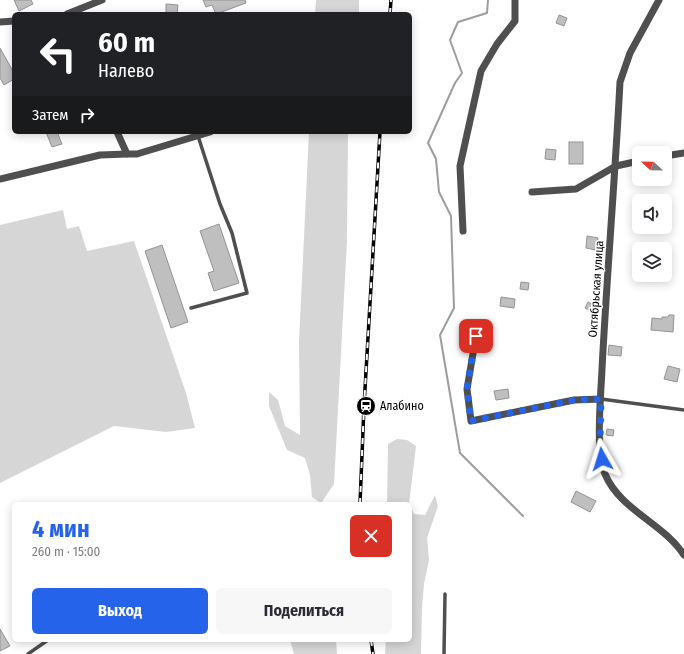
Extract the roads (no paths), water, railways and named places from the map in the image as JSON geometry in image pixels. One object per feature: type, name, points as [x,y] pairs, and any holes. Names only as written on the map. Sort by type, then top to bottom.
[{"type":"street","points":[[72,12],[102,0]]},
{"type":"street","points":[[463,231],[460,166],[481,70],[497,44],[515,21],[515,0]]},
{"type":"street","name":"Октябрьская улица","points":[[660,0],[630,54],[620,82],[601,399],[600,446],[604,473],[615,493],[676,543],[684,555]]},
{"type":"street","points":[[0,22],[12,21]]},
{"type":"street","points":[[119,134],[128,154]]},
{"type":"street","points":[[0,179],[100,155],[137,154],[204,134]]},
{"type":"street","points":[[672,155],[684,153]]},
{"type":"street","points":[[532,192],[576,189],[616,166],[632,163]]},
{"type":"street","points":[[476,336],[467,388],[471,421],[574,400],[601,399]]},
{"type":"lane","points":[[191,308],[247,293],[232,234],[220,204],[198,136]]},
{"type":"lane","points":[[601,399],[684,410]]},
{"type":"lane","points":[[444,654],[445,594]]},
{"type":"lane","points":[[28,654],[45,642]]},
{"type":"waterway","points":[[488,0],[487,13],[458,22],[450,40],[462,73],[455,83],[428,143],[436,159],[439,192],[451,216],[454,308],[440,335],[460,453],[523,516]]},
{"type":"railway","points":[[390,12],[391,0]]},
{"type":"railway","points":[[360,502],[364,406],[380,134]]},
{"type":"railway","points":[[371,642],[373,654]]},
{"type":"place","name":"Алабино","points":[[366,406]]}]
